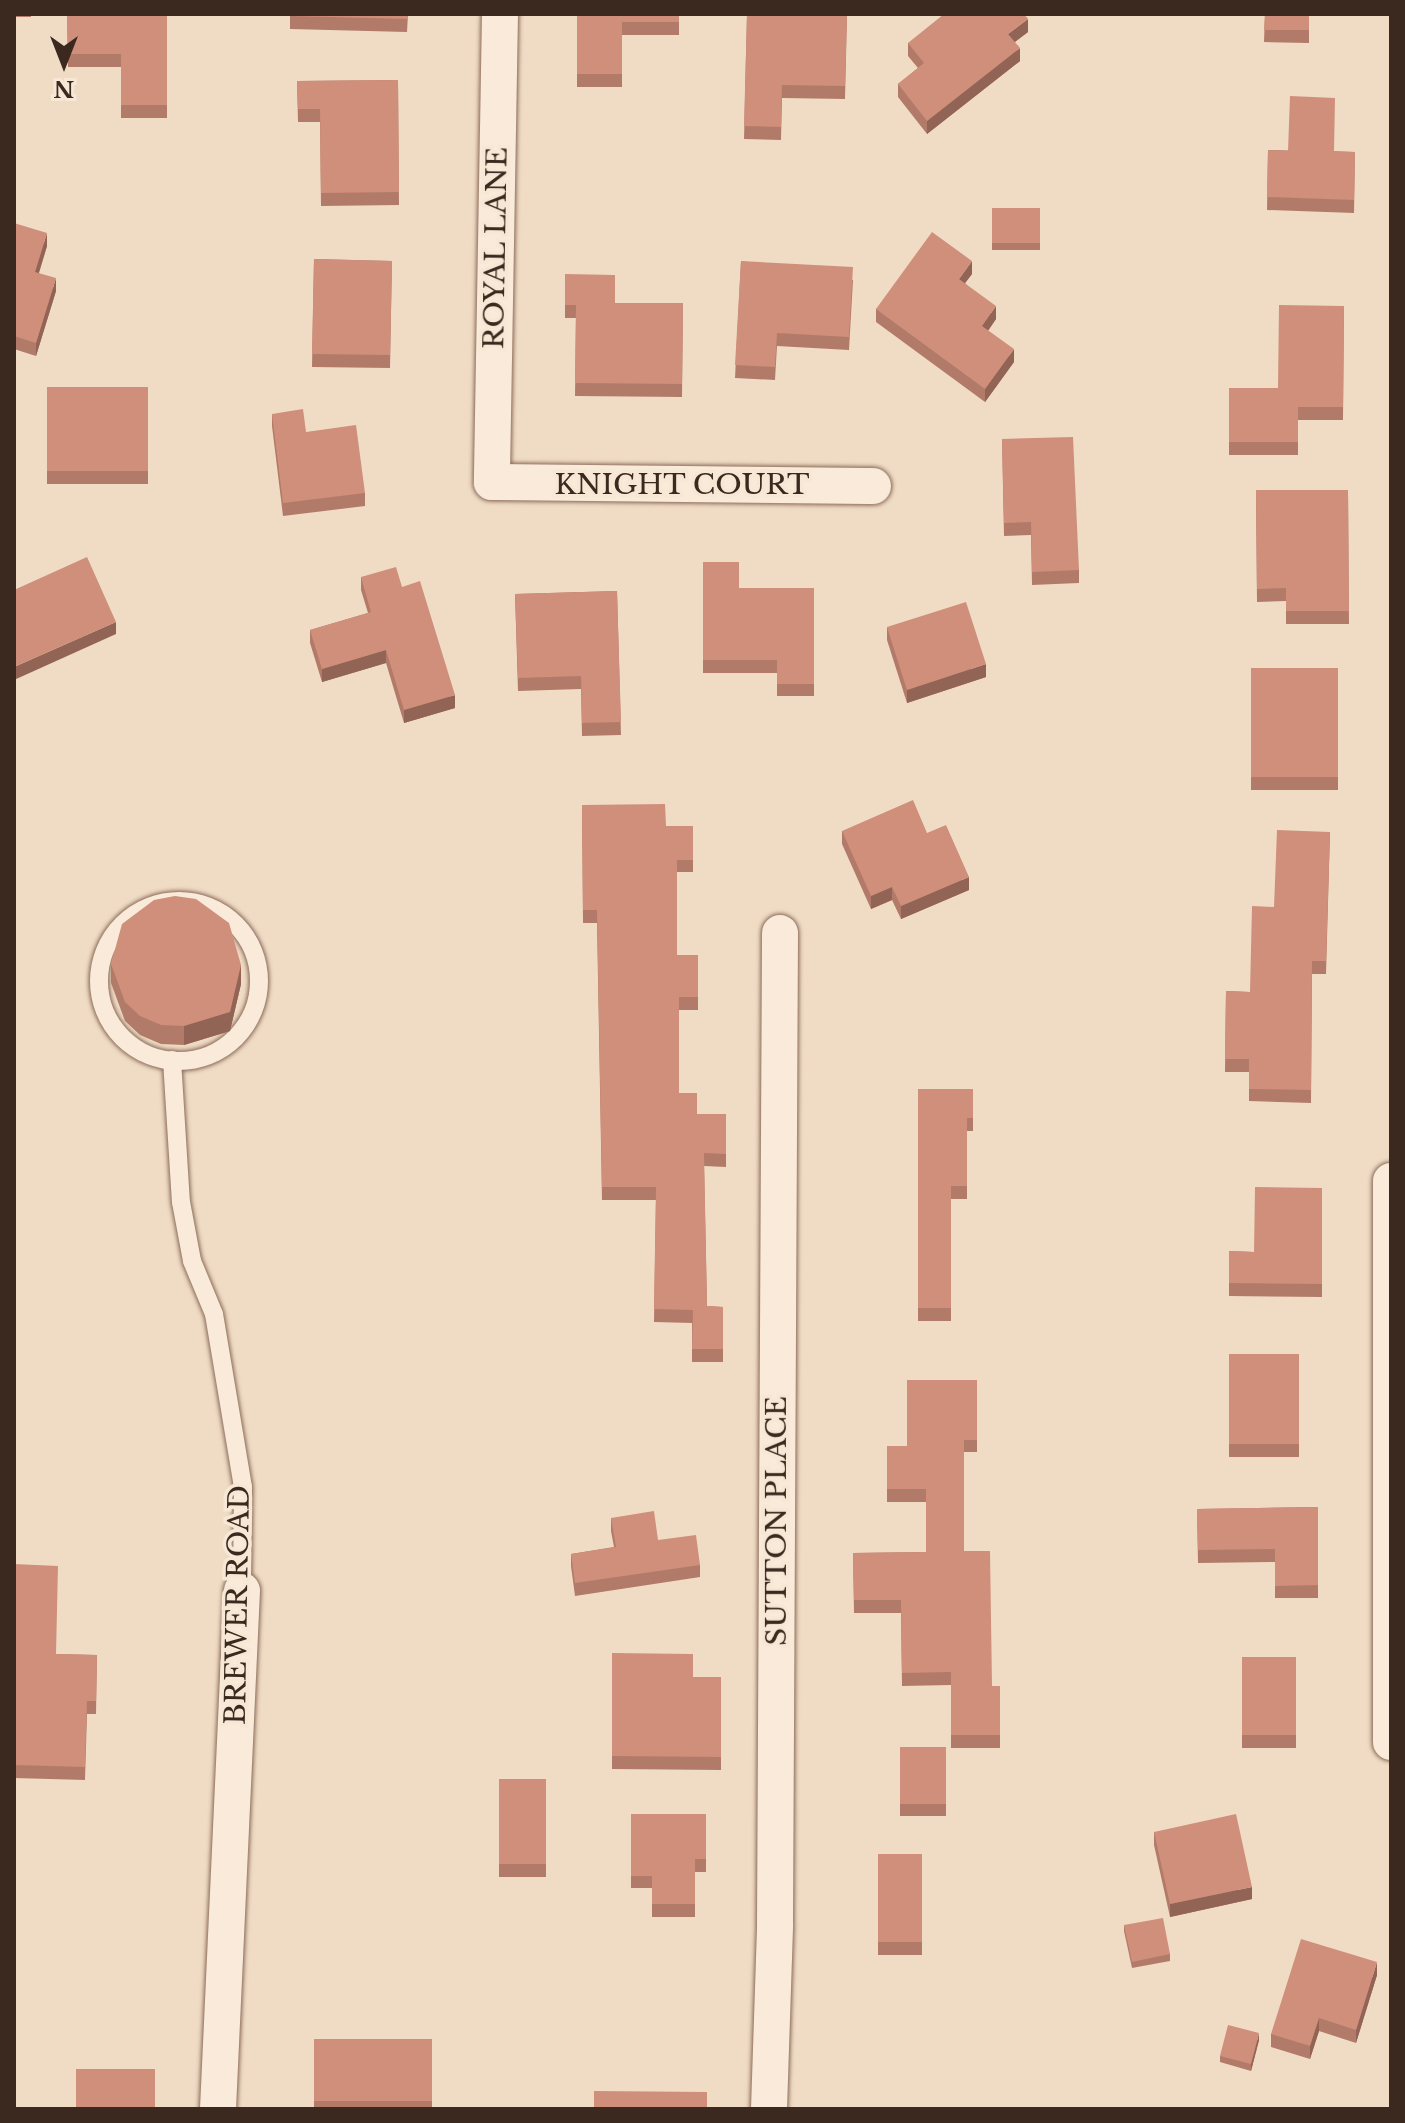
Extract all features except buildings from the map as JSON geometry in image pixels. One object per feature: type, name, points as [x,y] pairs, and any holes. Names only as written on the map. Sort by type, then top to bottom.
[{"type":"street","name":"ROYAL LANE","points":[[492,482],[500,14]]},
{"type":"street","name":"KNIGHT COURT","points":[[492,482],[873,486]]},
{"type":"street","name":"SUTTON PLACE","points":[[769,2109],[776,1908],[780,933]]},
{"type":"street","points":[[1391,1181],[1391,1742]]},
{"type":"street","name":"BREWER ROAD","points":[[218,2109],[242,1591]]},
{"type":"lane","points":[[182,901],[208,906],[239,930],[258,964],[259,991],[236,1038],[215,1053],[172,1060],[138,1051],[117,1034],[104,1011],[98,985],[101,959],[112,935],[131,916],[155,904],[182,901]]},
{"type":"lane","name":"BREWER ROAD","points":[[172,1060],[181,1202],[192,1261],[214,1314],[243,1487],[242,1591]]}]
